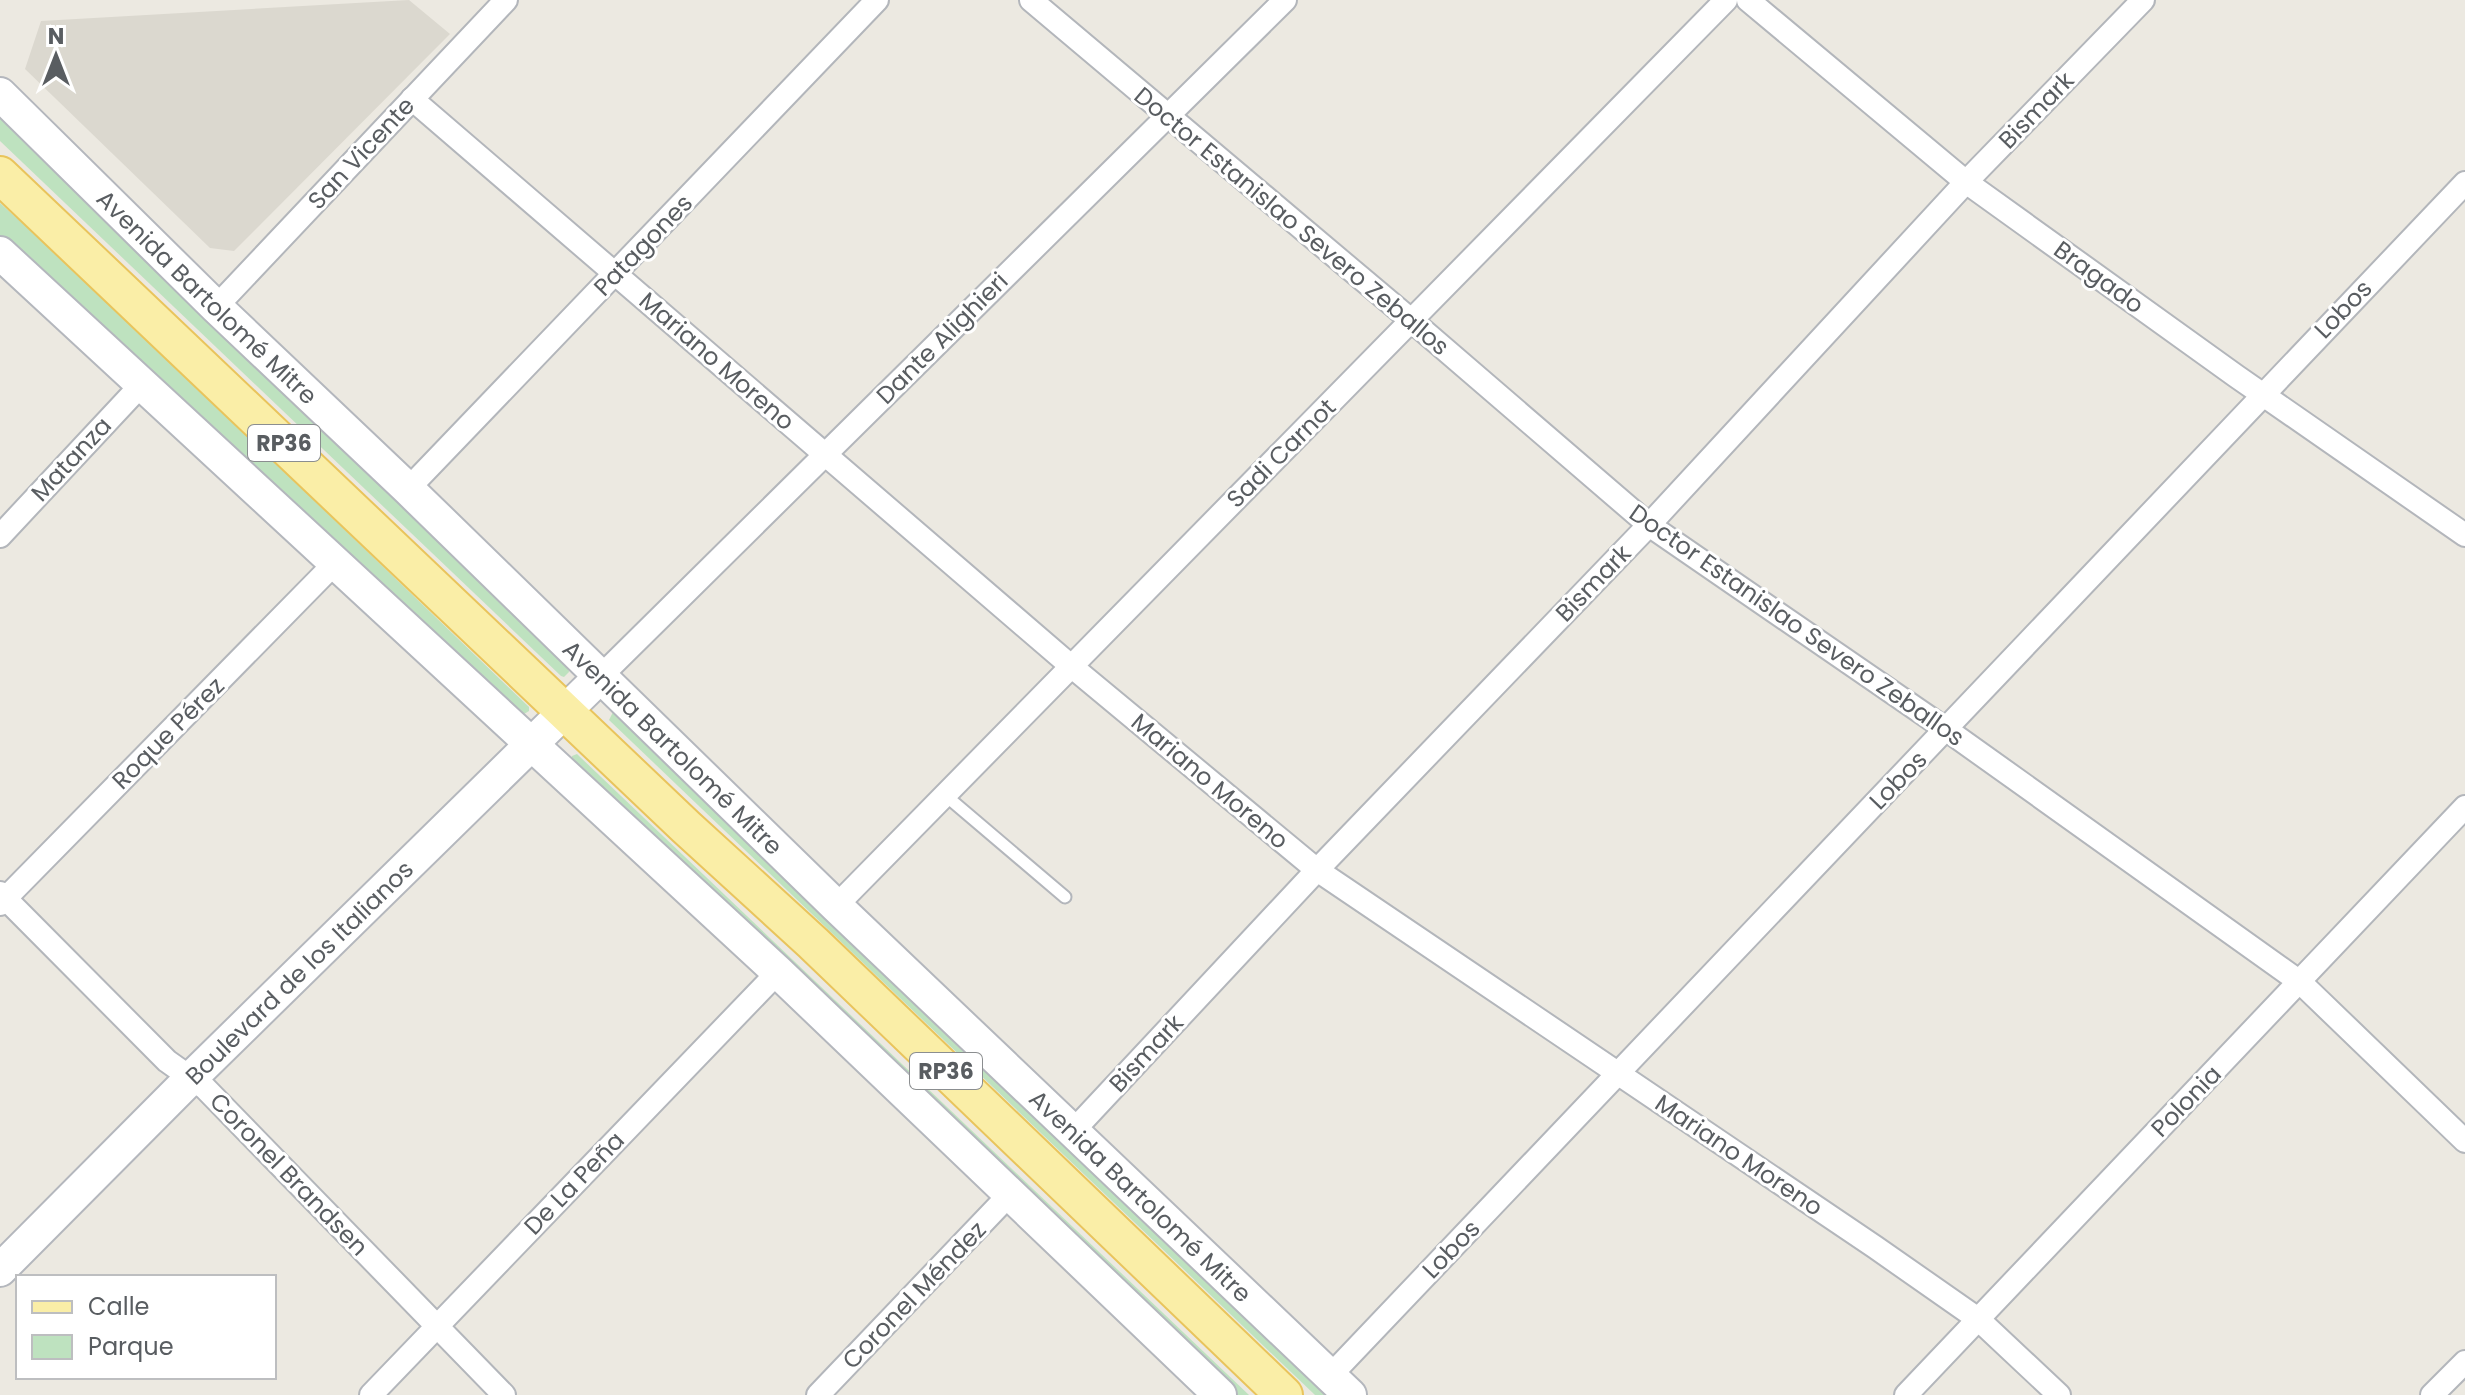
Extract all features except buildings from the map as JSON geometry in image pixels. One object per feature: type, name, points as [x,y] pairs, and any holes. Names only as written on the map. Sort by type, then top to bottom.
[{"type":"main road","name":"Avenida Bartolomé Mitre","points":[[0,175],[1284,1395]]},
{"type":"street","name":"San Vicente","points":[[216,307],[506,0]]},
{"type":"street","name":"Patagones","points":[[408,489],[877,0]]},
{"type":"street","name":"Doctor Estanislao Severo Zeballos","points":[[1031,0],[1649,525],[1947,730],[2300,982],[2465,1141]]},
{"type":"street","name":"Dante Alighieri","points":[[600,677],[1285,0]]},
{"type":"street","name":"Sadi Carnot","points":[[836,906],[1726,0]]},
{"type":"street","name":"Bragado","points":[[1748,0],[1966,182],[2465,535]]},
{"type":"street","name":"Bismark","points":[[1074,1130],[1317,870],[1649,525],[1966,182],[2143,0]]},
{"type":"street","name":"Avenida Bartolomé Mitre","points":[[0,94],[836,906],[1340,1386]]},
{"type":"street","name":"Mariano Moreno","points":[[412,99],[1071,666],[1317,870],[1978,1319],[2059,1395]]},
{"type":"street","name":"Lobos","points":[[1340,1386],[1618,1074],[2465,183]]},
{"type":"street","points":[[0,253],[778,972],[1220,1395]]},
{"type":"street","name":"Matanza","points":[[0,536],[143,383]]},
{"type":"street","name":"Roque Pérez","points":[[2,899],[335,563]]},
{"type":"street","name":"Boulevard de los Italianos","points":[[0,1270],[600,677]]},
{"type":"street","name":"Polonia","points":[[1906,1395],[2465,807]]},
{"type":"street","name":"Coronel Brandsen","points":[[2,899],[167,1061],[205,1088],[504,1395]]},
{"type":"street","name":"De La Peña","points":[[371,1395],[778,972]]},
{"type":"street","name":"Coronel Méndez","points":[[818,1395],[1009,1195]]},
{"type":"street","points":[[2432,1395],[2465,1362]]},
{"type":"lane","points":[[945,795],[1065,897]]},
{"type":"shaded area","points":[[409,0],[450,34],[234,251],[210,248],[25,69],[41,21]]},
{"type":"green space","points":[[0,112],[568,666],[569,672],[561,676],[0,141]]},
{"type":"green space","points":[[0,203],[80,275],[529,707],[529,711],[521,712],[0,236]]},
{"type":"green space","points":[[613,712],[1330,1395],[1315,1395],[609,720]]},
{"type":"green space","points":[[577,754],[1249,1395],[1238,1395],[572,761],[572,756]]}]
